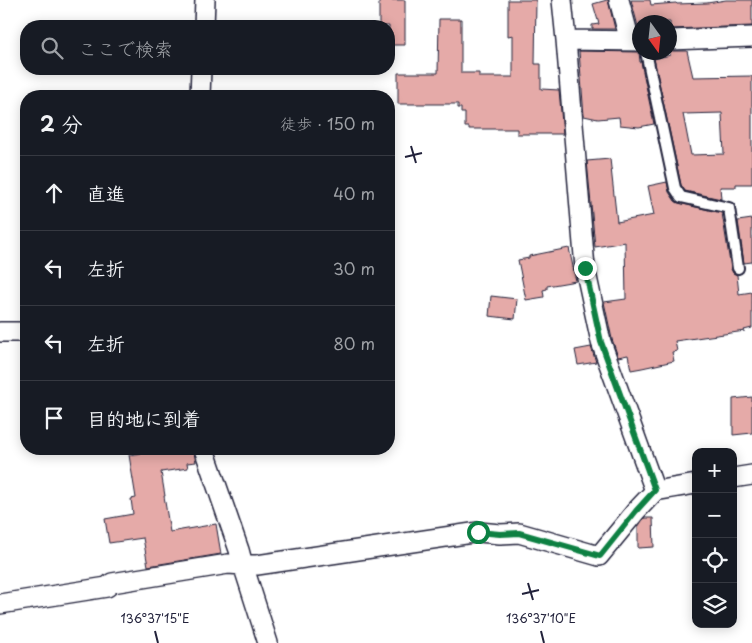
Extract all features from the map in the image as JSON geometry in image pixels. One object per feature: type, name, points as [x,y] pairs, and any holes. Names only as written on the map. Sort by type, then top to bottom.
[{"type":"street","points":[[204,20],[205,0]]},
{"type":"street","points":[[562,0],[585,268],[601,342],[655,490]]},
{"type":"street","points":[[619,0],[632,33]]},
{"type":"street","points":[[677,40],[752,37]]},
{"type":"street","points":[[566,40],[632,41]]},
{"type":"street","points":[[200,90],[201,75]]},
{"type":"street","points":[[0,332],[20,332]]},
{"type":"street","points":[[206,455],[239,550],[268,643]]},
{"type":"street","points":[[737,477],[752,475]]},
{"type":"street","points":[[0,604],[106,587],[112,584],[228,564],[257,564],[478,532],[519,533],[600,556],[655,490],[692,485]]},
{"type":"lane","points":[[648,60],[675,188],[681,197],[728,208],[738,268]]},
{"type":"building","points":[[379,0],[405,0],[405,45],[395,45],[395,20],[379,20]]},
{"type":"building","points":[[508,0],[536,0],[535,64],[541,64],[541,89],[559,90],[563,134],[517,134],[517,129],[469,129],[469,127],[465,127],[465,113],[461,113],[461,108],[458,108],[458,104],[398,104],[398,73],[438,73],[439,19],[461,19],[461,73],[479,73],[479,77],[513,77],[513,35],[508,36]]},
{"type":"building","points":[[608,0],[615,29],[592,29],[592,25],[599,24],[593,4]]},
{"type":"building","points":[[631,0],[650,0],[651,5],[752,0],[752,26],[677,29],[677,15],[635,15]]},
{"type":"building","points":[[579,51],[632,52],[632,60],[640,60],[641,62],[654,124],[639,127],[620,125],[619,117],[598,119],[584,116]]},
{"type":"building","points":[[677,51],[687,51],[693,77],[752,76],[752,184],[720,187],[721,199],[685,191],[681,185],[654,60],[677,60]],"holes":[[[722,113],[724,154],[691,155],[683,114]]]},
{"type":"building","points":[[610,159],[617,222],[654,215],[648,186],[667,182],[669,192],[675,201],[722,213],[731,269],[737,275],[739,294],[752,292],[752,328],[745,331],[675,341],[677,351],[672,352],[674,361],[642,368],[631,370],[628,355],[618,357],[604,302],[626,299],[625,242],[595,247],[587,161]]},
{"type":"building","points":[[752,219],[752,262],[744,263],[738,221]]},
{"type":"building","points":[[569,248],[576,281],[547,286],[547,289],[543,290],[544,297],[526,300],[518,260]]},
{"type":"building","points":[[491,296],[517,299],[515,319],[489,316]]},
{"type":"building","points":[[591,347],[596,362],[578,365],[575,350]]},
{"type":"building","points":[[752,397],[752,433],[733,435],[733,399]]},
{"type":"building","points":[[129,455],[194,455],[196,462],[187,463],[188,468],[161,472],[170,532],[216,524],[221,554],[148,566],[143,538],[109,543],[105,519],[133,514],[131,499],[136,498]]},
{"type":"building","points":[[644,518],[653,518],[654,547],[638,548],[638,527]]},
{"type":"route","points":[[478,532],[519,533],[600,556],[655,490],[601,342],[585,268]]}]
